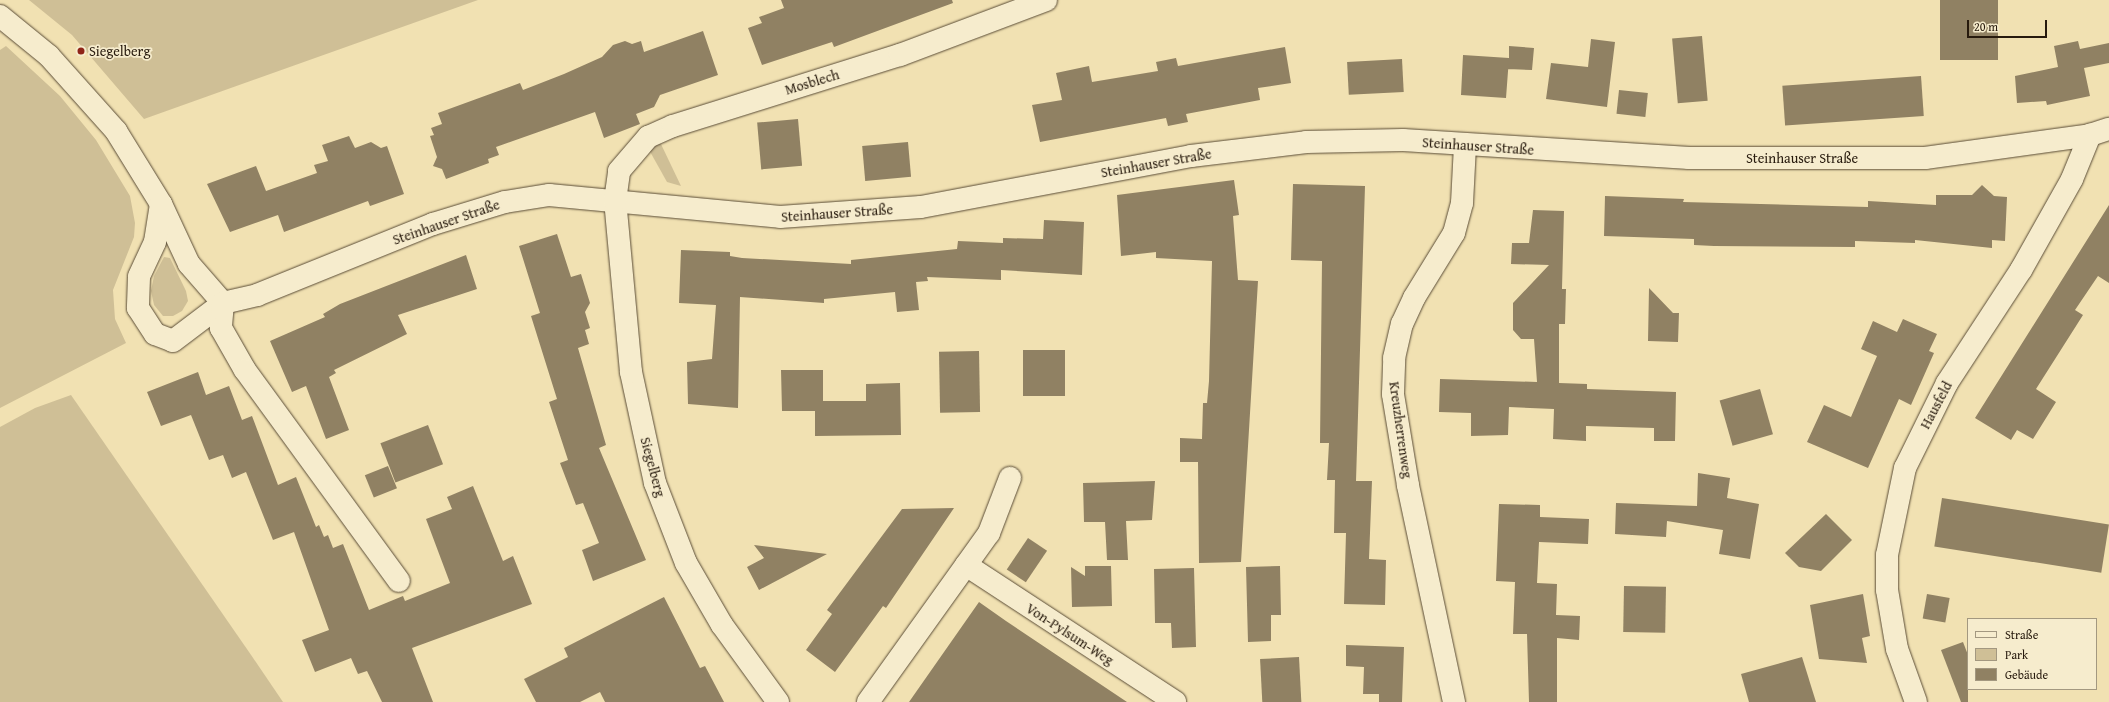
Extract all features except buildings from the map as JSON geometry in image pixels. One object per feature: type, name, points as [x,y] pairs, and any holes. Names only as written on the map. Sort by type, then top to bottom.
[{"type":"street","name":"Mosblech","points":[[615,201],[619,171],[648,137],[900,55],[1046,0]]},
{"type":"street","points":[[0,16],[49,56],[81,90],[116,131],[161,204],[189,264],[223,303],[221,328],[245,370],[399,581]]},
{"type":"street","name":"Steinhauser Straße","points":[[161,204],[155,242],[139,277],[138,308],[155,334],[174,341],[223,303],[257,295],[433,224],[505,202],[568,195],[615,201],[788,217],[921,207],[1125,168],[1257,147],[1356,139],[1689,158],[1925,158],[2099,132]]},
{"type":"street","name":"Hausfeld","points":[[1916,702],[1897,649],[1887,590],[1887,555],[1905,468],[1947,383],[2021,270],[2099,132]]},
{"type":"street","name":"Kreuzherrenweg","points":[[1454,702],[1408,485],[1393,394],[1394,358],[1402,324],[1414,298],[1454,232],[1462,203],[1465,146]]},
{"type":"street","name":"Siegelberg","points":[[615,201],[631,372],[655,483],[686,563],[722,625],[778,702]]},
{"type":"street","points":[[868,702],[989,533],[1010,478]]},
{"type":"street","name":"Von-Pylsum-Weg","points":[[966,565],[1174,702]]},
{"type":"green space","points":[[29,0],[478,0],[144,119],[72,35]]},
{"type":"green space","points":[[6,46],[60,96],[96,140],[130,196],[135,223],[134,237],[113,290],[115,319],[126,343],[0,408],[0,50]]},
{"type":"green space","points":[[660,142],[681,186],[667,182],[648,148]]},
{"type":"green space","points":[[164,257],[170,258],[186,291],[188,301],[182,311],[173,316],[163,316],[154,305],[151,291],[154,276]]},
{"type":"green space","points":[[71,395],[283,702],[0,702],[0,427],[35,408]]},
{"type":"place","name":"Siegelberg","points":[[81,51]]}]
